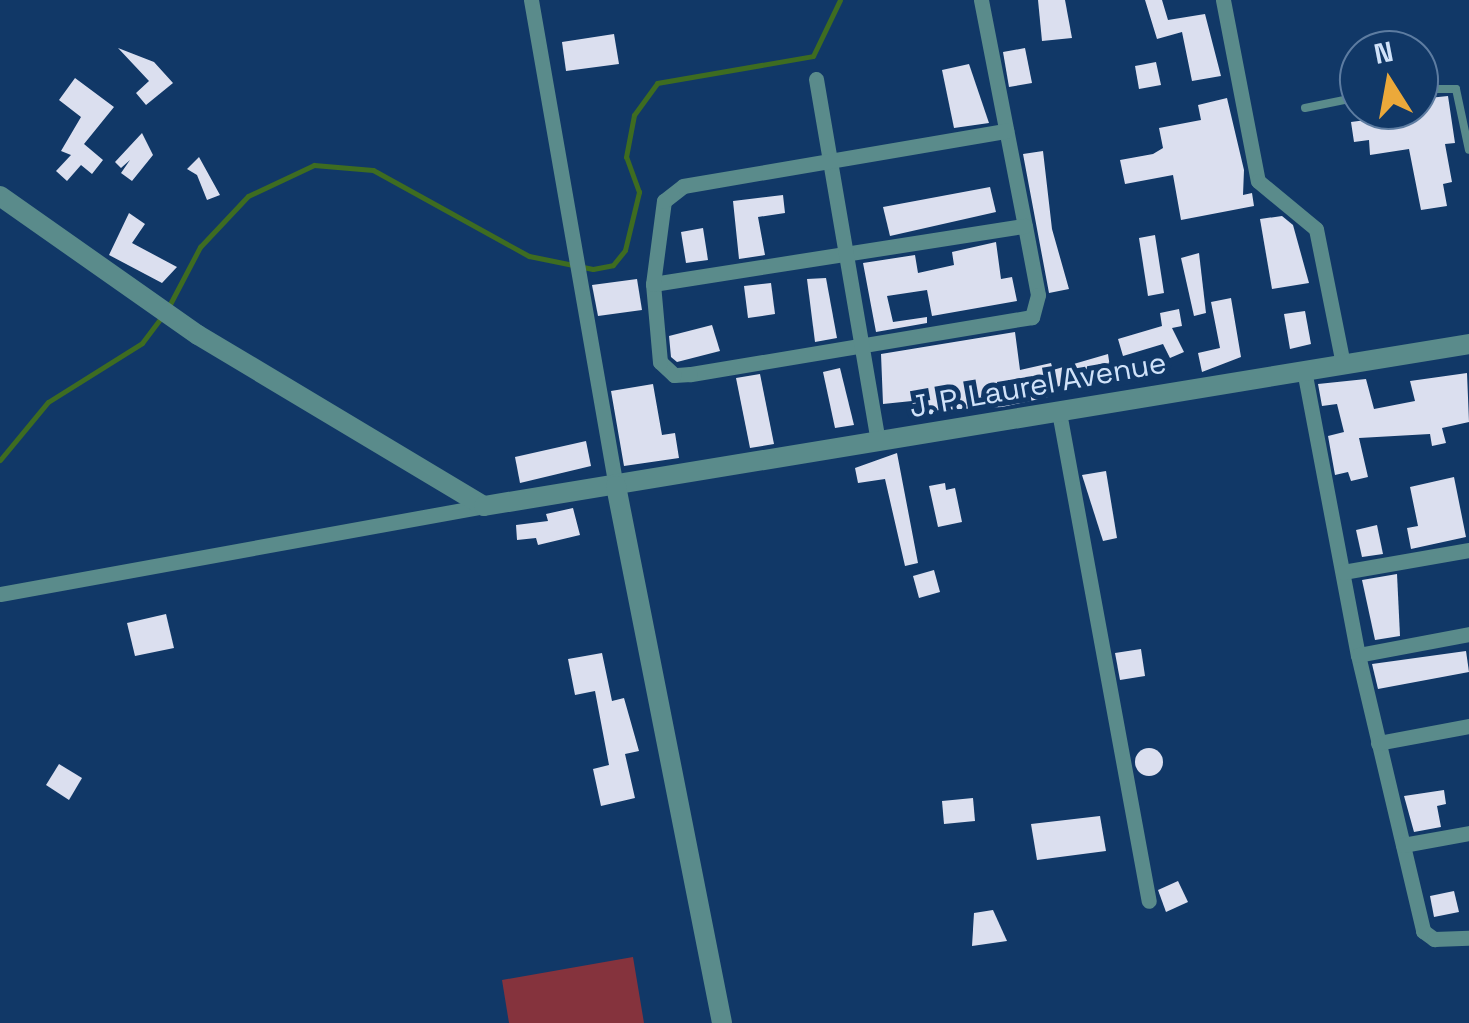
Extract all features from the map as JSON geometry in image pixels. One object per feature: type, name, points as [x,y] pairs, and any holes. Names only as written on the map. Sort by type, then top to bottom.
[{"type":"street","points":[[531,0],[616,486],[722,1023]]},
{"type":"street","points":[[981,0],[1038,294],[1032,317],[674,375],[660,362],[653,284],[654,240],[671,193],[702,180],[1006,132]]},
{"type":"street","points":[[1223,0],[1258,181],[1316,228],[1343,364]]},
{"type":"street","points":[[816,79],[878,442]]},
{"type":"street","points":[[0,196],[198,335],[484,506]]},
{"type":"street","points":[[653,284],[1025,226]]},
{"type":"street","name":"J. P. Laurel Avenue","points":[[484,506],[1469,344]]},
{"type":"street","points":[[1304,370],[1358,655],[1423,931],[1444,941],[1469,938]]},
{"type":"street","points":[[1059,412],[1149,900]]},
{"type":"street","points":[[0,594],[484,506]]},
{"type":"street","points":[[1343,572],[1469,550]]},
{"type":"street","points":[[1358,655],[1469,634]]},
{"type":"street","points":[[1378,743],[1469,726]]},
{"type":"street","points":[[1402,845],[1469,833]]},
{"type":"lane","points":[[1439,89],[1456,89],[1469,150]]},
{"type":"lane","points":[[1305,108],[1339,101]]},
{"type":"shaded area","points":[[633,957],[644,1023],[509,1023],[502,980]]},
{"type":"building","points":[[1038,0],[1065,0],[1072,38],[1042,41]]},
{"type":"building","points":[[1145,0],[1162,0],[1168,20],[1205,14],[1221,76],[1192,81],[1182,32],[1157,39]]},
{"type":"building","points":[[614,34],[619,64],[566,71],[562,42]]},
{"type":"building","points":[[118,48],[154,62],[173,83],[146,105],[136,93],[149,81]]},
{"type":"building","points":[[1025,48],[1032,83],[1009,87],[1003,52]]},
{"type":"building","points":[[1156,62],[1161,85],[1139,89],[1135,66]]},
{"type":"building","points":[[969,64],[989,123],[954,128],[942,70]]},
{"type":"building","points":[[75,78],[114,107],[84,144],[103,160],[92,174],[81,165],[67,181],[56,171],[71,155],[61,151],[81,117],[59,100]]},
{"type":"building","points":[[1448,96],[1455,143],[1445,144],[1452,182],[1443,184],[1447,206],[1421,210],[1409,149],[1370,155],[1369,140],[1354,142],[1352,130],[1439,130],[1439,97]]},
{"type":"building","points":[[1227,98],[1244,170],[1243,195],[1252,193],[1254,206],[1181,220],[1173,175],[1125,184],[1120,160],[1153,154],[1163,148],[1159,128],[1201,120],[1198,105]]},
{"type":"building","points":[[142,133],[153,155],[132,181],[121,173],[130,160],[121,168],[115,162]]},
{"type":"building","points":[[1043,151],[1052,229],[1069,289],[1049,293],[1023,154]]},
{"type":"building","points":[[199,157],[220,195],[207,200],[197,175],[187,169]]},
{"type":"building","points":[[990,187],[996,212],[890,236],[883,207]]},
{"type":"building","points":[[783,195],[785,213],[758,217],[765,255],[739,259],[733,201]]},
{"type":"building","points":[[129,213],[145,224],[132,243],[177,267],[162,283],[109,255]]},
{"type":"building","points":[[1282,216],[1293,225],[1309,283],[1272,289],[1260,219]]},
{"type":"building","points":[[703,228],[708,260],[686,263],[681,232]]},
{"type":"building","points":[[1155,235],[1164,293],[1148,296],[1139,238]]},
{"type":"building","points":[[996,242],[1001,279],[1012,277],[1017,301],[932,316],[927,290],[887,296],[893,322],[927,317],[927,323],[876,332],[863,263],[915,255],[918,273],[954,265],[952,252]]},
{"type":"building","points":[[1199,253],[1206,313],[1194,316],[1181,258]]},
{"type":"building","points":[[826,278],[837,338],[815,342],[807,279]]},
{"type":"building","points":[[637,279],[642,310],[598,316],[592,285]]},
{"type":"building","points":[[771,283],[775,314],[748,318],[744,286]]},
{"type":"building","points":[[1231,298],[1241,357],[1202,372],[1198,353],[1220,348],[1211,302]]},
{"type":"building","points":[[1179,309],[1182,326],[1172,328],[1184,352],[1170,358],[1163,344],[1123,356],[1118,339],[1162,326],[1160,313]]},
{"type":"building","points":[[1305,311],[1311,344],[1290,349],[1284,314]]},
{"type":"building","points":[[712,325],[720,351],[677,362],[671,357],[669,336]]},
{"type":"building","points":[[1015,332],[1020,370],[1051,363],[1053,370],[1108,354],[1111,374],[1094,373],[1057,387],[1058,395],[1002,407],[939,410],[916,418],[912,401],[883,404],[881,354]]},
{"type":"building","points":[[840,368],[854,425],[835,428],[823,372]]},
{"type":"building","points":[[1467,373],[1469,422],[1442,428],[1446,443],[1432,446],[1430,434],[1359,438],[1368,477],[1351,481],[1348,472],[1335,475],[1328,436],[1344,432],[1337,404],[1322,406],[1318,384],[1366,379],[1374,409],[1415,401],[1410,381]]},
{"type":"building","points":[[760,374],[774,444],[750,448],[736,378]]},
{"type":"building","points":[[653,384],[662,435],[675,433],[679,458],[624,466],[611,391]]},
{"type":"building","points":[[586,441],[591,466],[520,483],[515,457]]},
{"type":"building","points":[[897,453],[918,563],[905,566],[885,479],[858,483],[855,468]]},
{"type":"building","points":[[1106,471],[1117,538],[1103,541],[1082,475]]},
{"type":"building","points":[[1454,477],[1466,537],[1411,549],[1407,528],[1418,526],[1410,487]]},
{"type":"building","points":[[945,483],[946,490],[955,488],[962,522],[938,527],[929,486]]},
{"type":"building","points":[[573,508],[580,535],[538,545],[536,538],[517,540],[516,525],[548,521],[546,514]]},
{"type":"building","points":[[1377,525],[1383,554],[1362,557],[1356,530]]},
{"type":"building","points":[[934,570],[940,592],[919,598],[913,576]]},
{"type":"building","points":[[1397,574],[1400,636],[1375,640],[1362,580]]},
{"type":"building","points":[[166,614],[174,648],[135,656],[127,623]]},
{"type":"building","points":[[1141,649],[1145,676],[1120,680],[1115,653]]},
{"type":"building","points":[[1466,651],[1469,672],[1378,689],[1372,664]]},
{"type":"building","points":[[602,653],[612,701],[624,698],[639,751],[625,754],[635,798],[601,806],[593,769],[609,765],[595,691],[575,695],[568,659]]},
{"type":"building","points":[[1149,748],[1159,752],[1163,762],[1159,772],[1149,776],[1139,772],[1135,762],[1139,752]]},
{"type":"building","points":[[59,764],[82,778],[69,800],[46,785]]},
{"type":"building","points":[[1444,790],[1446,804],[1437,806],[1441,827],[1414,832],[1404,796]]},
{"type":"building","points":[[973,798],[975,821],[944,824],[942,801]]},
{"type":"building","points":[[1100,816],[1106,851],[1037,860],[1031,824]]},
{"type":"building","points":[[1178,881],[1188,902],[1166,912],[1158,890]]},
{"type":"building","points":[[1454,891],[1459,912],[1434,917],[1430,896]]},
{"type":"building","points":[[993,910],[1007,941],[972,946],[974,913]]},
{"type":"waterway","points":[[169,306],[200,247],[248,196],[314,165],[373,170],[529,256],[593,269],[613,265],[625,250],[639,192],[626,157],[634,115],[657,83],[813,56],[840,0]]},
{"type":"waterway","points":[[0,460],[48,402],[142,343],[161,318]]}]
